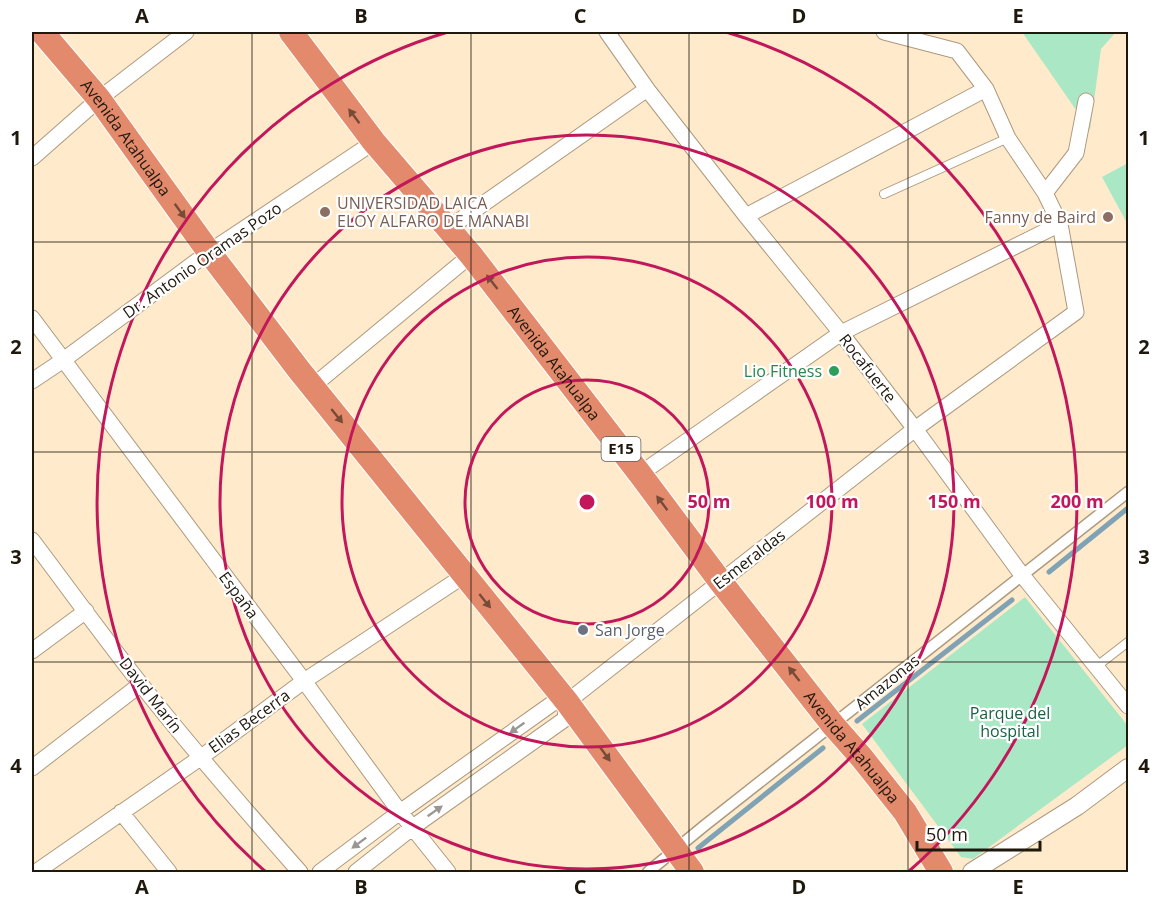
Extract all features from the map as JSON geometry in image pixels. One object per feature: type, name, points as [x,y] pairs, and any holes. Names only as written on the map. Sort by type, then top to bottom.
[{"type":"highway","name":"Avenida Atahualpa","points":[[42,32],[99,99],[209,252],[313,386],[567,702],[692,873]]},
{"type":"highway","name":"Avenida Atahualpa","points":[[291,32],[374,142],[471,255],[720,581],[833,725],[905,812],[941,873]]},
{"type":"street","points":[[32,158],[99,99],[186,32]]},
{"type":"street","name":"Rocafuerte","points":[[607,32],[647,88],[915,429],[1022,575],[1128,706]]},
{"type":"street","points":[[640,474],[841,333],[1060,224],[1045,193],[1008,138],[986,88],[957,51],[884,32]]},
{"type":"street","points":[[449,228],[647,88]]},
{"type":"street","points":[[747,216],[986,88]]},
{"type":"street","points":[[1045,193],[1076,153],[1086,101]]},
{"type":"street","name":"Dr. Antonio Oramas Pozo","points":[[32,381],[209,252],[374,142]]},
{"type":"street","name":"Esmeraldas","points":[[320,873],[400,812],[553,703],[567,702],[915,429],[1076,312],[1060,224]]},
{"type":"street","points":[[313,386],[471,255]]},
{"type":"street","name":"España","points":[[32,318],[400,812],[448,873]]},
{"type":"street","name":"Amazonas","points":[[648,873],[674,850],[1128,492]]},
{"type":"street","name":"David Marín","points":[[33,546],[200,758],[300,873]]},
{"type":"street","name":"Elias Becerra","points":[[36,869],[200,758],[304,681],[465,575]]},
{"type":"street","points":[[32,651],[86,611]]},
{"type":"street","points":[[32,768],[141,684]]},
{"type":"street","name":"Esmeraldas","points":[[356,873],[413,827],[565,719],[567,702]]},
{"type":"street","points":[[972,873],[1077,806],[1128,768]]},
{"type":"street","points":[[121,812],[169,873]]},
{"type":"lane","points":[[884,194],[1008,138]]},
{"type":"lane","points":[[1097,666],[1128,642]]},
{"type":"green space","points":[[1022,32],[1116,32],[1101,49],[1090,130]]},
{"type":"green space","points":[[1128,163],[1128,225],[1102,177]]},
{"type":"green space","name":"Parque del hospital","points":[[1025,597],[1128,726],[1128,745],[973,859],[961,857],[862,724]]},
{"type":"waterway","points":[[1049,572],[1128,508]]},
{"type":"waterway","points":[[857,721],[1012,600]]},
{"type":"waterway","points":[[698,848],[823,748]]},
{"type":"place","name":"UNIVERSIDAD LAICA ELOY ALFARO DE MANABI","points":[[325,212]]},
{"type":"place","name":"Fanny de Baird","points":[[1108,217]]},
{"type":"place","name":"Lio Fitness","points":[[834,371]]},
{"type":"place","name":"San Jorge","points":[[583,630]]}]
